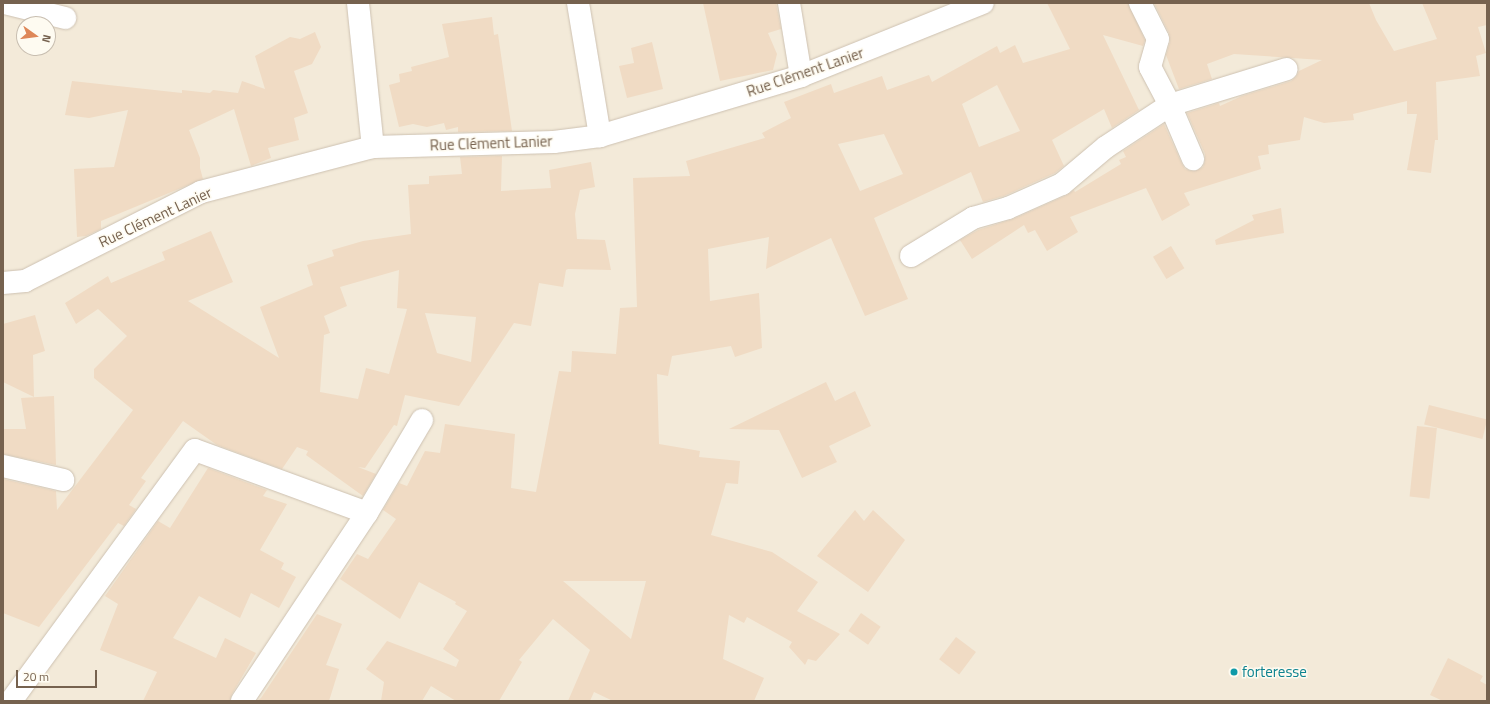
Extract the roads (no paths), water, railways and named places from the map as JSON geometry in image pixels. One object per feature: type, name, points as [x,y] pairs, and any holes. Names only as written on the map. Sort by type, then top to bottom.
[{"type":"street","points":[[4,3],[65,18]]},
{"type":"street","points":[[358,3],[373,147]]},
{"type":"street","points":[[578,3],[600,136]]},
{"type":"street","points":[[789,3],[801,76]]},
{"type":"street","name":"Rue Clément Lanier","points":[[3,284],[25,281],[201,192],[373,147],[554,142],[600,136],[801,76],[971,10],[983,3]]},
{"type":"street","points":[[1140,3],[1158,39],[1150,67],[1170,105],[1193,159]]},
{"type":"street","points":[[911,256],[973,218],[1008,208],[1062,184],[1106,147],[1170,105],[1287,69]]},
{"type":"street","points":[[242,701],[367,513],[422,420]]},
{"type":"street","points":[[11,701],[195,450],[367,513]]},
{"type":"street","points":[[3,466],[62,480]]},
{"type":"place","name":"forteresse","points":[[1234,672]]}]
